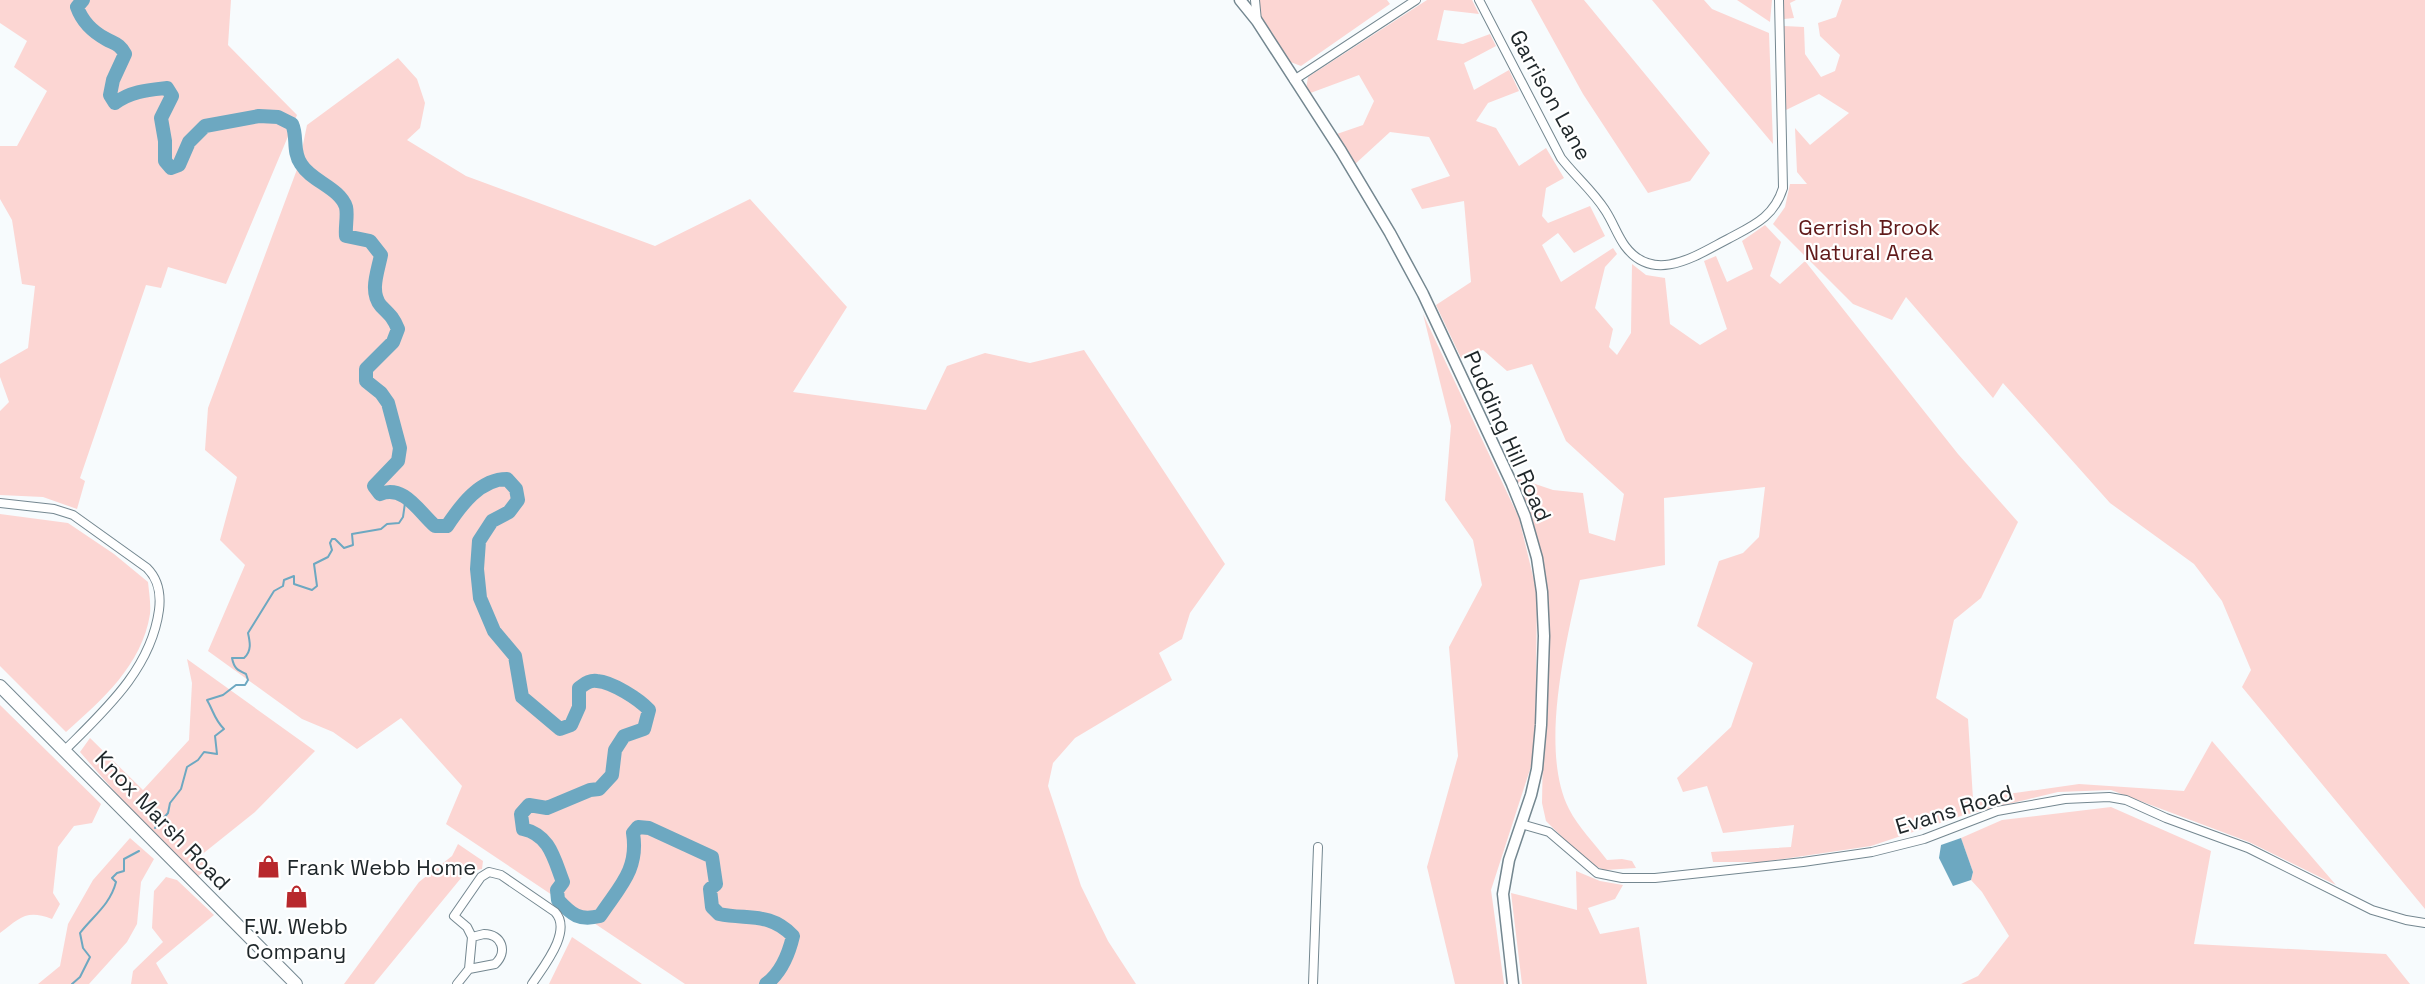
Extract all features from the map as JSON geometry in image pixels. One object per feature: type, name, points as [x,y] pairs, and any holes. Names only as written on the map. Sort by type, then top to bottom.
[{"type":"main road","name":"Knox Marsh Road","points":[[0,686],[296,984]]},
{"type":"street","name":"Pudding Hill Road","points":[[1240,0],[1257,21],[1341,151],[1390,233],[1438,326],[1508,473],[1525,516],[1537,558],[1542,592],[1544,636],[1539,755],[1531,795],[1509,860],[1503,894],[1513,984]]},
{"type":"street","points":[[1255,0],[1257,21]]},
{"type":"street","points":[[1294,80],[1416,0]]},
{"type":"street","name":"Garrison Lane","points":[[1479,0],[1561,158],[1595,196],[1627,249],[1648,264],[1665,266],[1692,257],[1744,231],[1759,222],[1778,204],[1783,188],[1779,0]]},
{"type":"street","points":[[0,503],[54,509],[73,515],[147,568],[156,578],[159,586],[160,605],[155,632],[142,658],[125,687],[65,750]]},
{"type":"street","name":"Evans Road","points":[[1521,824],[1549,832],[1597,873],[1622,878],[1655,878],[1861,854],[1923,839],[1997,811],[2065,799],[2109,797],[2134,803],[2166,818],[2247,848],[2372,910],[2425,923]]},
{"type":"street","points":[[1314,984],[1318,847]]},
{"type":"street","points":[[457,984],[469,969],[472,938],[466,927],[454,916],[481,877],[489,872],[501,875],[555,912],[561,920],[556,946],[532,984]]},
{"type":"street","points":[[469,969],[495,964],[499,961],[503,951],[500,940],[495,936],[484,934],[472,938]]},
{"type":"green space","points":[[0,0],[231,0],[228,45],[297,115],[226,284],[168,267],[161,288],[146,285],[80,478],[85,481],[77,509],[43,497],[0,495],[0,411],[9,402],[0,377],[0,364],[28,348],[35,286],[22,284],[12,220],[0,199],[0,146],[17,146],[47,91],[14,67],[27,41],[0,23]]},
{"type":"green space","points":[[1258,0],[1387,0],[1390,4],[1301,66],[1288,61],[1259,15]]},
{"type":"green space","points":[[1427,0],[1472,0],[1479,14],[1444,10],[1437,40],[1463,44],[1490,34],[1496,46],[1464,63],[1474,90],[1509,70],[1519,91],[1488,103],[1476,121],[1496,128],[1519,166],[1546,148],[1564,178],[1546,188],[1542,216],[1548,223],[1590,206],[1605,236],[1574,253],[1558,233],[1542,245],[1561,282],[1613,248],[1617,254],[1605,267],[1595,308],[1613,329],[1609,347],[1617,355],[1631,333],[1632,264],[1646,275],[1665,278],[1670,324],[1700,345],[1727,329],[1704,261],[1716,256],[1727,282],[1753,269],[1742,241],[1765,225],[1781,242],[1770,276],[1780,284],[1805,261],[1958,454],[2018,522],[1981,598],[1954,620],[1936,698],[1968,719],[1973,799],[2079,784],[2184,791],[2212,741],[2336,885],[2249,842],[2111,790],[2058,792],[1964,815],[1871,846],[1762,862],[1713,862],[1711,852],[1791,847],[1794,825],[1723,833],[1707,786],[1683,792],[1677,778],[1731,727],[1753,663],[1697,626],[1719,561],[1743,553],[1759,537],[1765,487],[1664,498],[1665,565],[1580,580],[1562,664],[1558,696],[1556,757],[1560,785],[1573,816],[1607,860],[1632,861],[1636,868],[1605,870],[1589,864],[1546,821],[1542,803],[1546,592],[1514,477],[1553,490],[1583,493],[1589,533],[1615,541],[1624,494],[1566,441],[1532,364],[1507,371],[1483,350],[1461,358],[1436,305],[1471,282],[1464,201],[1422,209],[1411,189],[1450,176],[1429,137],[1390,132],[1354,165],[1334,135],[1363,125],[1374,101],[1359,75],[1305,95],[1308,77]]},
{"type":"green space","points":[[1531,0],[1584,0],[1710,153],[1690,181],[1648,193],[1583,94]]},
{"type":"green space","points":[[1652,0],[1704,0],[1712,9],[1769,33],[1773,144]]},
{"type":"green space","points":[[1737,0],[1772,0],[1770,22]]},
{"type":"green space","points":[[1784,0],[1796,0],[1790,3],[1794,18],[1784,19]]},
{"type":"green space","name":"Gerrish Brook Natural Area","points":[[1842,0],[2425,0],[2425,909],[2242,687],[2251,670],[2222,601],[2194,564],[2110,503],[2003,383],[1993,398],[1906,297],[1892,320],[1853,304],[1773,224],[1785,207],[1790,184],[1807,184],[1797,172],[1795,128],[1810,145],[1849,113],[1819,94],[1786,110],[1784,26],[1804,27],[1805,54],[1821,77],[1835,71],[1840,55],[1820,36],[1818,23],[1836,17]]},
{"type":"green space","points":[[398,58],[417,79],[425,103],[420,128],[407,140],[466,176],[655,246],[750,199],[847,307],[793,392],[926,410],[947,366],[985,353],[1030,363],[1084,350],[1225,564],[1190,613],[1182,639],[1159,653],[1172,680],[1075,738],[1053,763],[1048,786],[1081,886],[1108,941],[1136,984],[685,984],[446,824],[462,786],[401,718],[357,749],[333,732],[302,719],[208,651],[245,565],[220,540],[237,477],[205,450],[208,408],[299,164],[307,125]]},
{"type":"green space","points":[[1423,314],[1519,518],[1537,593],[1535,754],[1491,890],[1504,984],[1455,984],[1427,867],[1458,756],[1449,647],[1482,585],[1473,540],[1445,500],[1451,426]]},
{"type":"green space","points":[[0,514],[68,523],[114,554],[148,582],[150,614],[139,649],[106,694],[66,732],[0,666]]},
{"type":"green space","points":[[187,659],[315,751],[255,812],[200,856],[211,866],[197,877],[122,800],[80,752],[90,738],[143,790],[189,740],[192,683]]},
{"type":"green space","points":[[0,705],[101,804],[92,823],[74,826],[58,847],[53,893],[60,904],[52,919],[29,915],[18,919],[0,933]]},
{"type":"green space","points":[[2111,807],[2211,851],[2194,944],[2386,954],[2410,984],[1961,984],[1978,976],[2009,936],[1982,892],[1971,880],[1973,872],[1961,838],[2002,820]]},
{"type":"green space","points":[[130,838],[154,859],[141,882],[137,924],[127,942],[89,984],[38,984],[60,966],[68,924],[93,880]]},
{"type":"green space","points":[[458,844],[483,861],[482,869],[466,872],[374,984],[344,984],[419,882],[452,856]]},
{"type":"green space","points":[[1576,871],[1600,881],[1623,885],[1615,899],[1588,908],[1600,934],[1639,927],[1647,984],[1522,984],[1511,893],[1577,910]]},
{"type":"green space","points":[[166,877],[177,880],[214,915],[156,963],[168,984],[131,984],[133,971],[163,942],[152,928],[154,891]]},
{"type":"green space","points":[[572,937],[642,984],[549,984]]},
{"type":"water","points":[[1961,838],[1973,872],[1971,880],[1953,886],[1939,858],[1941,845]]},
{"type":"waterway","points":[[83,0],[77,7],[85,21],[97,33],[119,46],[125,54],[113,80],[110,95],[115,103],[133,94],[167,88],[172,96],[161,118],[165,141],[165,161],[171,168],[179,165],[189,142],[205,126],[259,116],[278,117],[292,124],[298,159],[301,164],[311,175],[343,200],[347,210],[346,236],[370,241],[381,255],[375,281],[377,300],[391,316],[398,329],[393,342],[366,369],[366,381],[381,393],[388,403],[400,448],[398,461],[374,486],[380,494],[389,492],[404,496],[435,526],[447,526],[465,502],[488,483],[507,479],[516,489],[518,500],[509,512],[492,521],[479,541],[477,569],[480,598],[494,631],[515,656],[522,697],[560,729],[571,725],[579,707],[579,688],[592,681],[603,682],[617,688],[632,696],[649,710],[644,729],[624,736],[615,750],[612,775],[599,789],[590,790],[547,808],[529,805],[521,814],[523,829],[532,832],[545,842],[554,857],[563,882],[557,890],[558,900],[576,916],[587,918],[600,916],[630,868],[633,858],[633,833],[638,827],[649,828],[712,857],[716,884],[710,889],[712,907],[719,914],[767,920],[776,923],[793,936],[784,962],[766,984]]},
{"type":"waterway","points":[[155,828],[168,813],[170,803],[181,789],[187,767],[198,760],[204,752],[217,754],[215,736],[224,729],[216,719],[207,700],[223,695],[236,685],[245,685],[248,680],[246,674],[236,668],[232,658],[244,658],[247,655],[250,646],[248,633],[274,591],[283,586],[284,580],[294,576],[294,584],[312,590],[317,586],[314,564],[328,557],[332,550],[330,543],[332,539],[344,548],[353,545],[352,534],[399,523],[403,517],[406,496]]},
{"type":"waterway","points":[[72,984],[80,977],[90,957],[83,948],[80,933],[110,897],[116,882],[112,878],[124,871],[124,859],[139,851]]},
{"type":"place","name":"Frank Webb Home","points":[[269,867]]},
{"type":"place","name":"F.W. Webb Company","points":[[296,897]]}]
